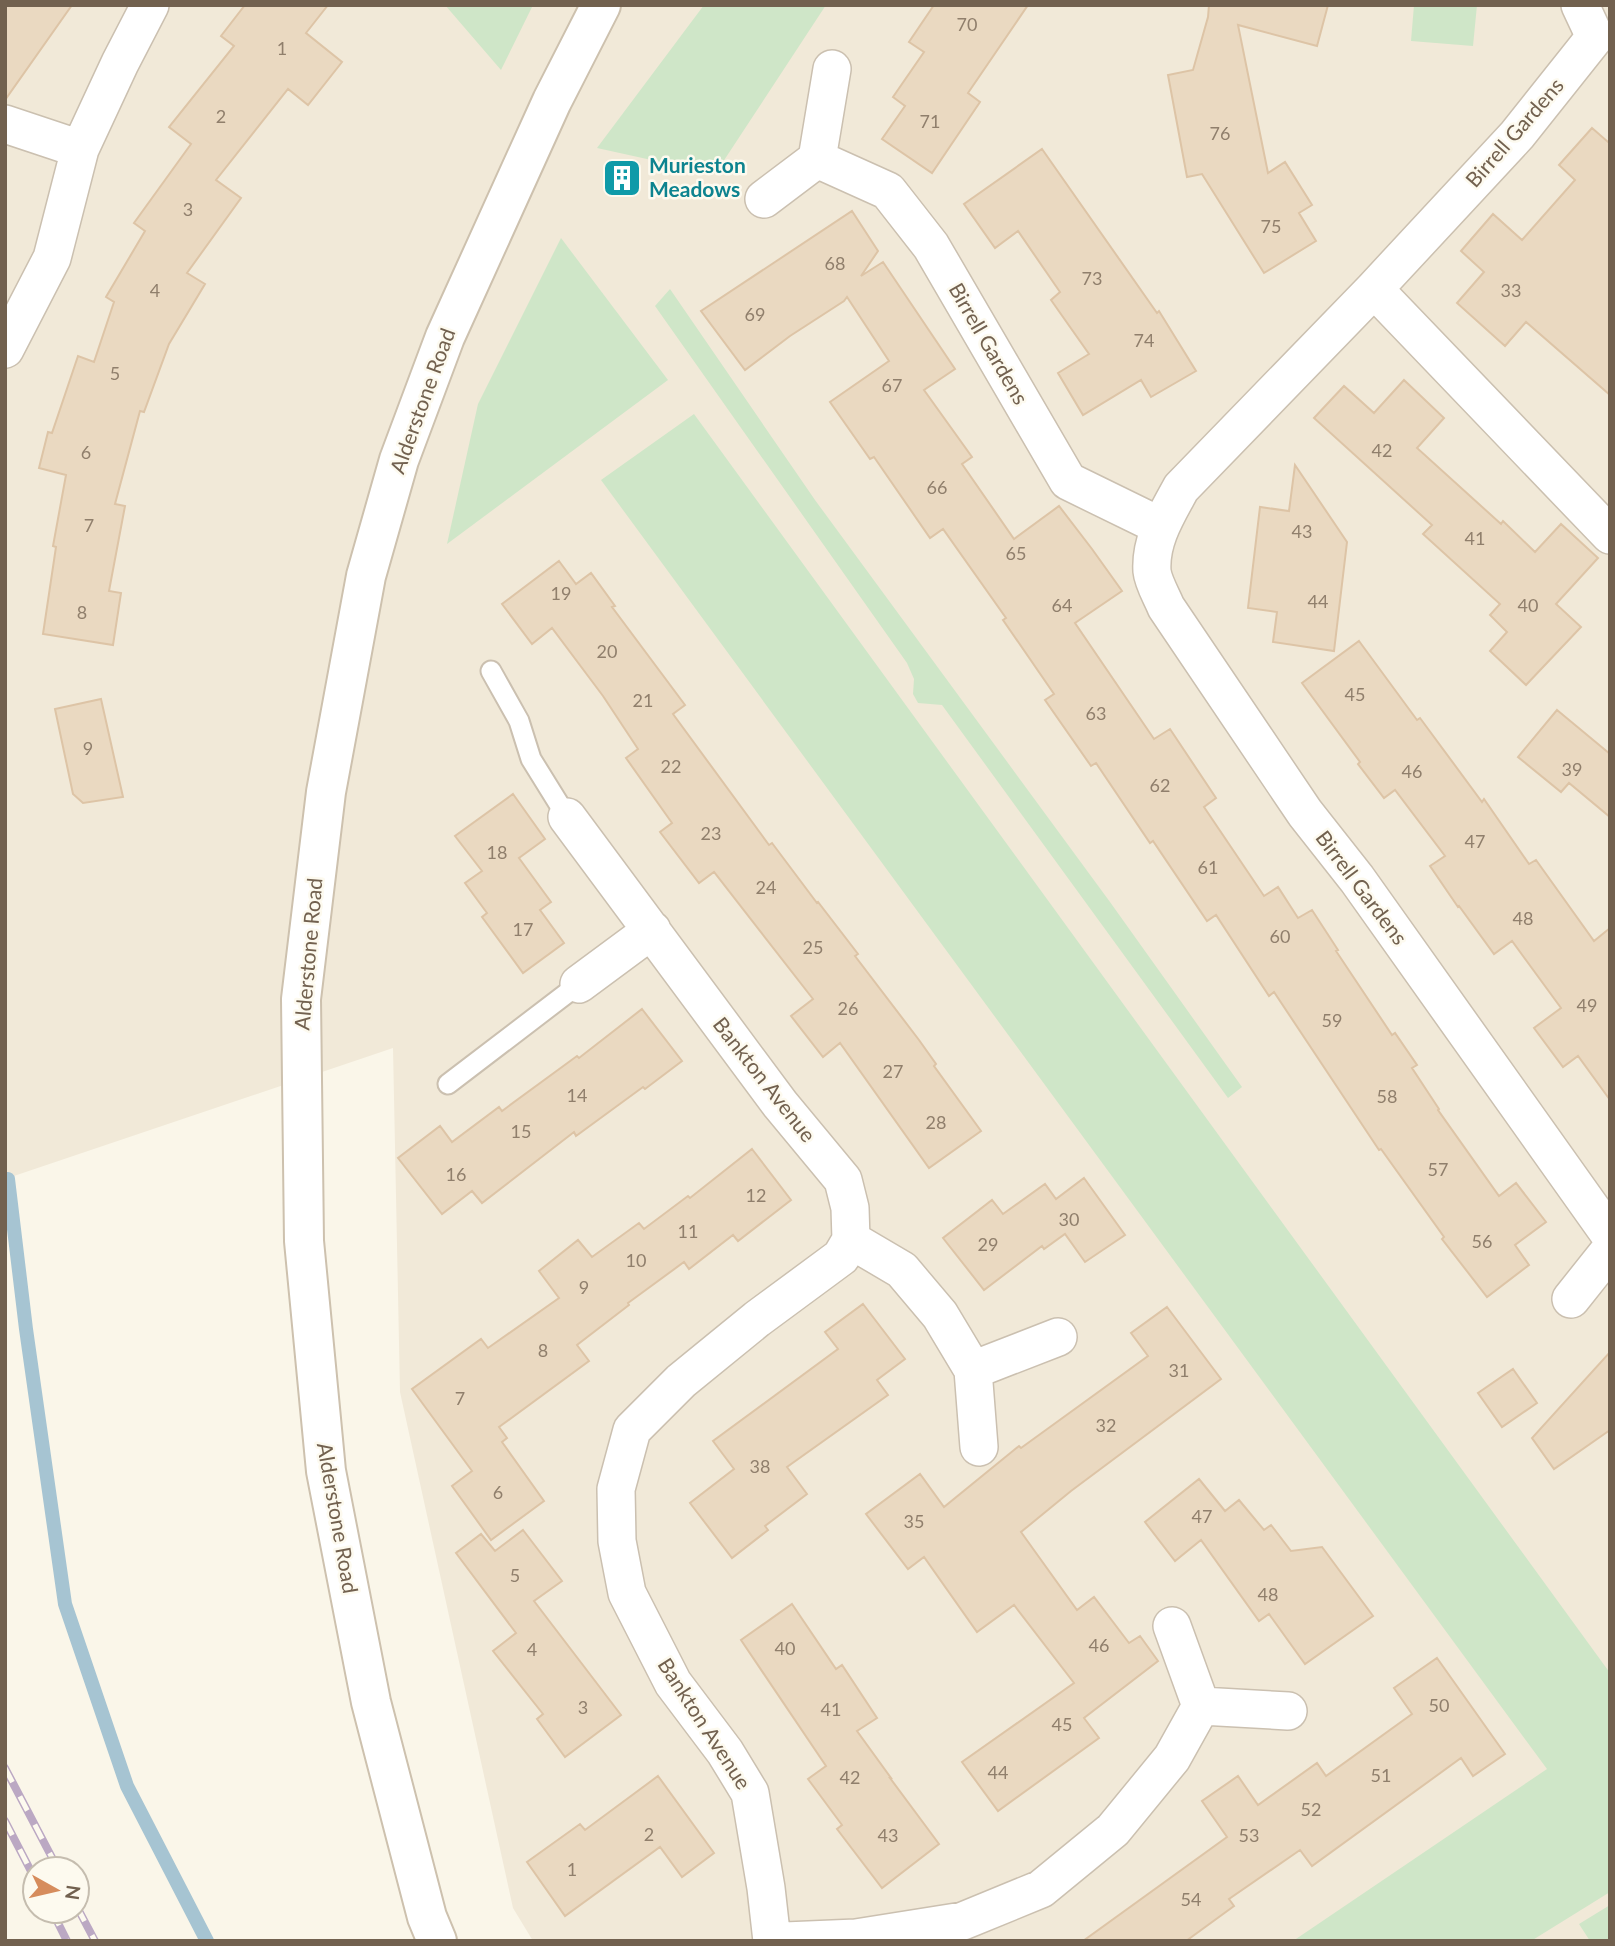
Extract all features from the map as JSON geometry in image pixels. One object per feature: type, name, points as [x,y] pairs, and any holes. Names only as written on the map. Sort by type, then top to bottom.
[{"type":"street","points":[[5,349],[51,258],[80,149],[150,5]]},
{"type":"street","name":"Alderstone Road","points":[[437,1941],[428,1917],[371,1702],[326,1471],[304,1241],[301,999],[326,792],[366,576],[400,460],[445,337],[552,101],[601,5]]},
{"type":"street","name":"Birrell Gardens","points":[[1595,28],[1517,135],[1374,289],[1181,488],[1160,526],[1152,573],[1166,607],[1305,813],[1357,878],[1610,1235]]},
{"type":"street","points":[[764,199],[817,159],[832,69]]},
{"type":"street","points":[[5,124],[80,149]]},
{"type":"street","name":"Birrell Gardens","points":[[817,159],[888,191],[931,246],[1068,481],[1160,526]]},
{"type":"street","points":[[1374,289],[1610,535]]},
{"type":"street","name":"Bankton Avenue","points":[[567,817],[780,1104],[843,1180],[850,1208],[851,1240],[841,1257],[757,1318],[691,1373],[632,1430],[616,1489],[617,1541],[627,1593],[673,1683],[725,1752],[750,1793],[772,1941]]},
{"type":"street","points":[[579,984],[652,930]]},
{"type":"street","points":[[851,1240],[902,1270],[940,1315],[973,1370],[979,1447]]},
{"type":"street","points":[[1572,1299],[1610,1250]]},
{"type":"street","points":[[973,1370],[1058,1336]]},
{"type":"street","points":[[785,1941],[856,1938],[963,1921],[1041,1889],[1113,1829],[1172,1758],[1201,1706],[1172,1626]]},
{"type":"street","points":[[1201,1706],[1288,1711]]},
{"type":"lane","name":"Bankton Avenue","points":[[491,671],[519,721],[531,759],[567,817]]},
{"type":"lane","points":[[448,1084],[579,984]]},
{"type":"shaded area","points":[[5,5],[1610,5],[1610,1941],[533,1941],[513,1908],[400,1392],[393,1048],[5,1179]]},
{"type":"green space","points":[[445,5],[533,5],[501,70]]},
{"type":"green space","points":[[704,5],[826,5],[715,174],[597,148]]},
{"type":"green space","points":[[1414,5],[1477,5],[1473,46],[1411,41]]},
{"type":"green space","points":[[561,238],[668,380],[447,544],[478,404]]},
{"type":"green space","points":[[670,289],[815,500],[1242,1087],[1228,1098],[942,705],[918,703],[913,694],[914,679],[907,663],[655,306]]},
{"type":"green space","points":[[694,414],[1610,1673],[1610,1892],[1531,1941],[1293,1941],[1547,1769],[601,480]]},
{"type":"green space","points":[[1610,1905],[1610,1941],[1590,1941],[1579,1924]]},
{"type":"building","points":[[5,5],[72,5],[5,100]]},
{"type":"building","points":[[245,5],[328,5],[306,33],[342,62],[308,105],[288,89],[216,180],[241,198],[187,273],[205,284],[169,344],[144,412],[140,411],[115,504],[125,506],[109,591],[121,593],[113,645],[43,634],[56,547],[53,546],[66,475],[39,468],[48,432],[52,433],[78,356],[94,362],[114,302],[106,297],[145,231],[134,223],[191,144],[169,127],[234,46],[221,36]]},
{"type":"building","points":[[934,5],[1028,5],[968,93],[980,102],[932,173],[882,139],[905,106],[893,97],[924,52],[909,42]]},
{"type":"building","points":[[1209,5],[1328,5],[1317,46],[1238,25],[1268,173],[1285,162],[1312,205],[1299,213],[1316,241],[1264,273],[1202,174],[1187,177],[1168,75],[1193,70]]},
{"type":"building","points":[[1592,128],[1608,142],[1610,140],[1610,395],[1526,322],[1505,346],[1457,303],[1484,272],[1461,251],[1493,214],[1522,240],[1575,180],[1559,165]]},
{"type":"building","points":[[1042,149],[1157,313],[1159,311],[1196,371],[1151,397],[1141,380],[1083,415],[1058,373],[1089,354],[1051,300],[1060,292],[1018,231],[995,248],[964,204]]},
{"type":"building","points":[[852,211],[878,251],[861,276],[883,262],[955,369],[924,390],[972,457],[962,464],[1014,539],[1059,506],[1122,591],[1075,623],[1154,739],[1170,729],[1216,798],[1204,807],[1264,896],[1278,887],[1298,918],[1312,910],[1392,1035],[1395,1033],[1417,1065],[1412,1068],[1438,1110],[1499,1196],[1516,1183],[1546,1222],[1515,1245],[1529,1265],[1487,1297],[1442,1239],[1444,1237],[1381,1149],[1379,1150],[1274,992],[1269,996],[1216,915],[1207,921],[1096,763],[1091,766],[1045,700],[1054,694],[1003,620],[1006,618],[943,529],[930,538],[874,457],[870,459],[830,402],[889,361],[847,297],[745,370],[701,311]]},
{"type":"building","points":[[1404,380],[1444,418],[1417,448],[1535,552],[1561,524],[1598,558],[1556,604],[1581,627],[1526,685],[1490,651],[1507,632],[1490,615],[1500,604],[1423,534],[1432,525],[1314,418],[1344,386],[1374,413]]},
{"type":"building","points":[[1295,465],[1347,542],[1334,651],[1273,642],[1277,612],[1248,608],[1260,507],[1289,511]]},
{"type":"building","points":[[559,561],[576,584],[591,573],[615,606],[612,607],[685,705],[673,714],[769,845],[772,843],[858,954],[855,956],[919,1040],[936,1064],[934,1066],[981,1131],[929,1168],[840,1043],[823,1057],[791,1016],[813,999],[714,872],[699,883],[660,832],[672,823],[626,758],[638,749],[603,696],[552,628],[532,644],[502,604]]},
{"type":"building","points":[[1359,641],[1482,802],[1484,799],[1529,864],[1536,860],[1594,941],[1610,928],[1610,1100],[1578,1056],[1563,1067],[1534,1028],[1561,1008],[1512,941],[1494,954],[1430,866],[1445,856],[1395,790],[1384,798],[1302,683]]},
{"type":"building","points":[[101,699],[123,797],[83,803],[73,794],[55,709]]},
{"type":"building","points":[[1557,710],[1610,754],[1610,817],[1569,783],[1561,792],[1518,757]]},
{"type":"building","points":[[513,794],[545,839],[519,858],[551,902],[540,910],[564,943],[523,973],[482,917],[487,913],[465,883],[482,871],[455,836]]},
{"type":"building","points":[[642,1009],[682,1061],[576,1136],[574,1132],[482,1203],[472,1191],[442,1214],[398,1158],[440,1126],[452,1142],[499,1107],[502,1111],[577,1056],[579,1058]]},
{"type":"building","points":[[752,1149],[791,1200],[738,1241],[733,1235],[689,1269],[684,1262],[628,1303],[629,1305],[577,1345],[589,1361],[499,1427],[507,1438],[502,1442],[544,1501],[491,1540],[452,1486],[472,1471],[412,1389],[481,1339],[488,1348],[559,1298],[539,1271],[578,1240],[592,1257],[639,1223],[644,1229],[688,1196],[690,1198]]},
{"type":"building","points":[[1084,1178],[1125,1235],[1085,1262],[1065,1234],[1044,1249],[1042,1246],[984,1290],[943,1238],[992,1200],[1003,1214],[1045,1184],[1056,1199]]},
{"type":"building","points":[[863,1304],[905,1359],[877,1380],[888,1395],[787,1467],[807,1494],[765,1526],[768,1530],[732,1558],[690,1503],[734,1469],[713,1441],[838,1349],[825,1332]]},
{"type":"building","points":[[1167,1307],[1221,1379],[1071,1491],[1021,1532],[1077,1610],[1094,1597],[1129,1643],[1140,1636],[1158,1661],[1084,1718],[1099,1738],[998,1811],[962,1762],[1074,1683],[1014,1605],[977,1632],[924,1557],[908,1569],[866,1514],[920,1474],[944,1507],[1019,1446],[1021,1448],[1148,1356],[1131,1333]]},
{"type":"building","points":[[1610,1352],[1610,1430],[1554,1469],[1532,1438]]},
{"type":"building","points":[[1513,1369],[1537,1403],[1502,1427],[1478,1393]]},
{"type":"building","points":[[1199,1479],[1225,1511],[1239,1500],[1264,1530],[1271,1525],[1291,1551],[1322,1547],[1373,1616],[1305,1664],[1269,1614],[1259,1621],[1201,1540],[1175,1561],[1145,1522]]},
{"type":"building","points":[[523,1530],[562,1581],[534,1601],[621,1715],[565,1757],[537,1719],[543,1714],[493,1651],[516,1633],[456,1553],[481,1534],[495,1551]]},
{"type":"building","points":[[792,1604],[836,1669],[842,1665],[877,1718],[857,1731],[939,1844],[882,1888],[837,1829],[842,1825],[808,1779],[826,1766],[741,1640]]},
{"type":"building","points":[[1437,1658],[1505,1754],[1473,1776],[1461,1758],[1312,1866],[1300,1850],[1229,1899],[1234,1906],[1186,1941],[1083,1941],[1227,1837],[1202,1801],[1238,1776],[1258,1805],[1317,1763],[1326,1776],[1412,1714],[1394,1688]]},
{"type":"building","points":[[658,1776],[714,1853],[682,1877],[660,1847],[565,1916],[527,1862],[580,1824],[585,1830]]},
{"type":"waterway","points":[[8,1179],[65,1604],[127,1786],[207,1941]]},
{"type":"railway","points":[[5,1768],[51,1855]]},
{"type":"railway","points":[[5,1821],[23,1855]]},
{"type":"railway","points":[[59,1925],[67,1941]]},
{"type":"railway","points":[[87,1925],[95,1941]]},
{"type":"place","name":"Murieston Meadows","points":[[622,178]]}]
